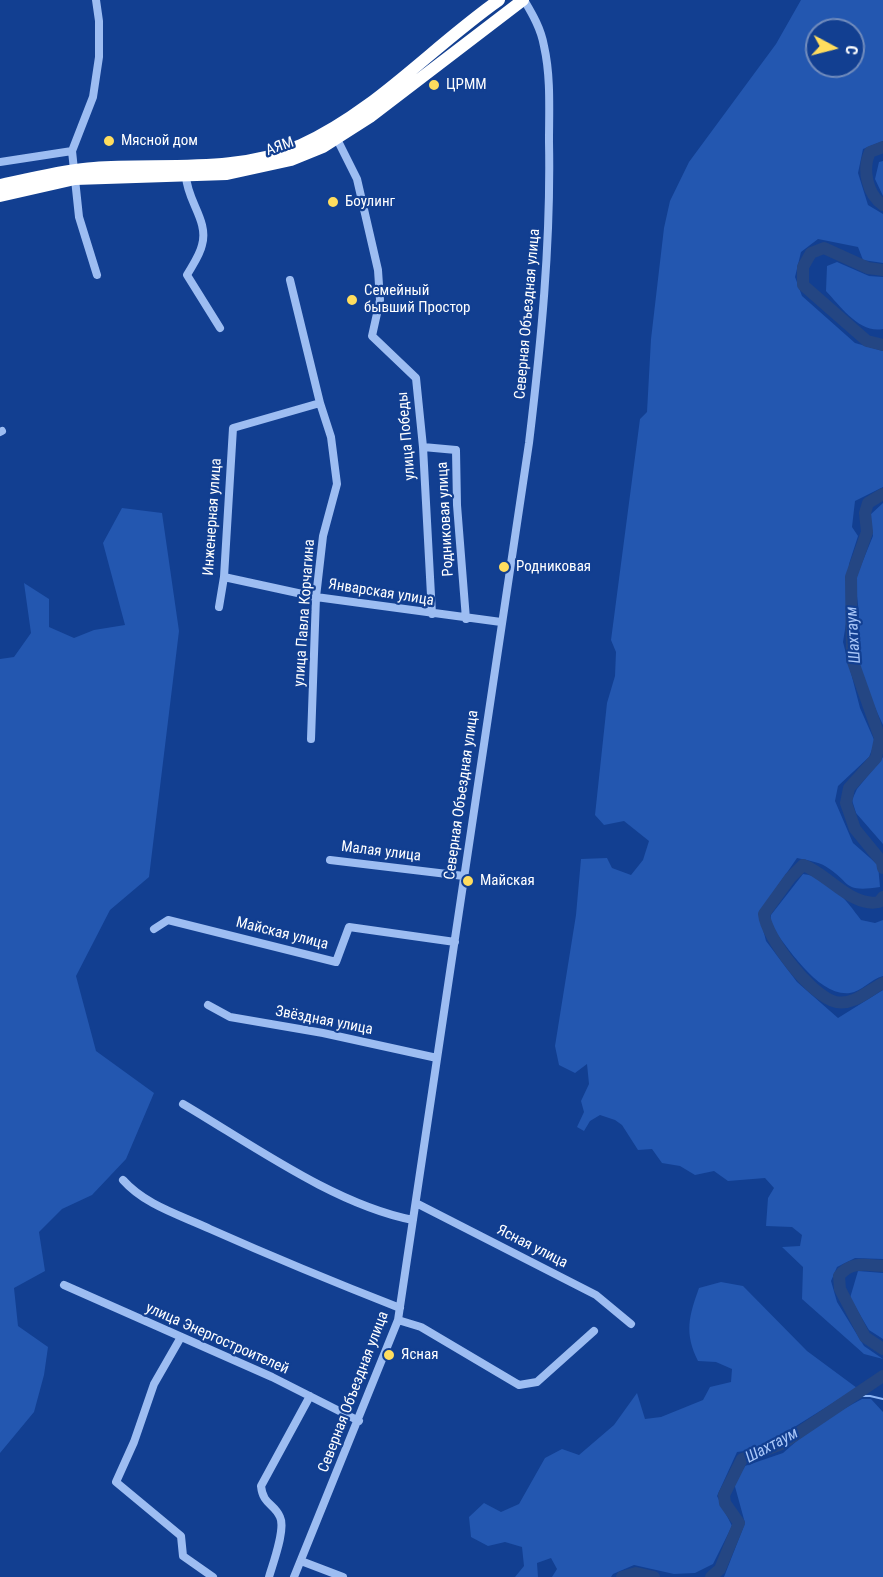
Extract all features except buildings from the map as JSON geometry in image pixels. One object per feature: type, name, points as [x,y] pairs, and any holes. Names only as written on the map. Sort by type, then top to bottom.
[{"type":"highway","name":"АЯМ","points":[[0,185],[74,175],[220,164],[263,157],[299,146],[365,108],[454,33],[499,0]]},
{"type":"highway","name":"АЯМ","points":[[0,196],[74,175],[186,176],[263,168],[291,160],[337,139],[370,117],[524,0]]},
{"type":"street","points":[[96,0],[99,21],[99,57],[93,97],[72,151],[79,217],[97,275]]},
{"type":"street","name":"Северная Объездная улица","points":[[294,1577],[398,1320],[529,443],[543,323],[549,226],[547,67],[540,29],[524,0]]},
{"type":"street","name":"улица Победы","points":[[337,139],[357,179],[378,270],[380,300],[372,336],[416,378],[423,447],[432,614]]},
{"type":"street","points":[[0,162],[72,151]]},
{"type":"street","points":[[186,176],[187,191],[203,225],[202,245],[187,275],[220,328]]},
{"type":"street","name":"улица Павла Корчагина","points":[[290,280],[320,403],[332,437],[337,484],[323,536],[316,597],[311,739]]},
{"type":"street","name":"Инженерная улица","points":[[219,607],[224,576],[233,428],[320,403]]},
{"type":"street","name":"Родниковая улица","points":[[423,447],[456,450],[457,506],[466,619]]},
{"type":"street","name":"Январская улица","points":[[224,576],[316,597],[501,622]]},
{"type":"street","name":"Малая улица","points":[[330,860],[464,876]]},
{"type":"street","name":"Майская улица","points":[[154,929],[168,920],[336,962],[349,927],[455,942]]},
{"type":"street","name":"Звёздная улица","points":[[208,1005],[230,1017],[323,1033],[437,1058]]},
{"type":"street","points":[[183,1104],[322,1186],[389,1215],[413,1220]]},
{"type":"street","points":[[123,1180],[134,1193],[160,1206],[280,1260],[400,1308]]},
{"type":"street","name":"Ясная улица","points":[[416,1203],[597,1295],[630,1324]]},
{"type":"street","name":"улица Энергостроителей","points":[[64,1285],[359,1420]]},
{"type":"street","points":[[398,1320],[421,1327],[519,1385],[537,1382],[594,1331]]},
{"type":"street","points":[[181,1337],[154,1384],[134,1442],[116,1482],[181,1536],[183,1556],[213,1577]]},
{"type":"street","points":[[269,1577],[282,1528],[280,1516],[262,1497],[261,1486],[310,1396]]},
{"type":"street","points":[[301,1561],[343,1577]]},
{"type":"shaded area","points":[[801,0],[883,0],[883,141],[863,149],[858,173],[868,205],[883,214],[883,263],[863,260],[858,247],[818,239],[801,252],[795,277],[802,296],[855,343],[883,351],[883,487],[855,501],[852,527],[858,536],[849,564],[847,617],[843,642],[860,708],[875,742],[869,757],[838,786],[835,801],[853,843],[878,865],[880,887],[853,887],[825,866],[797,858],[759,913],[766,941],[797,982],[838,1018],[883,990],[883,1259],[855,1258],[837,1267],[831,1281],[837,1302],[864,1346],[883,1359],[864,1354],[802,1299],[803,1267],[782,1247],[800,1246],[802,1235],[792,1227],[766,1226],[768,1198],[774,1188],[765,1178],[728,1181],[714,1171],[695,1175],[680,1166],[662,1163],[652,1149],[638,1150],[622,1125],[600,1115],[590,1121],[584,1131],[577,1127],[584,1112],[581,1101],[589,1084],[587,1064],[575,1073],[559,1065],[555,1046],[576,915],[581,859],[607,858],[612,868],[631,875],[643,860],[649,841],[624,821],[604,825],[595,815],[607,703],[615,676],[616,652],[611,640],[640,419],[647,412],[651,339],[664,228],[670,201],[689,162],[776,44]]},
{"type":"shaded area","points":[[883,161],[883,196],[875,179],[879,162]]},
{"type":"shaded area","points":[[837,262],[869,276],[883,277],[883,329],[866,327],[851,318],[826,291],[827,266]]},
{"type":"shaded area","points":[[883,503],[883,725],[861,678],[857,638],[859,613],[855,580],[873,536],[870,515]]},
{"type":"shaded area","points":[[122,508],[162,513],[179,631],[149,877],[110,910],[76,976],[96,1051],[154,1093],[126,1159],[92,1195],[62,1209],[39,1232],[45,1271],[14,1288],[18,1326],[48,1347],[44,1375],[34,1412],[0,1453],[0,659],[14,657],[31,633],[24,583],[49,599],[49,627],[74,638],[94,630],[125,625],[103,543]]},
{"type":"shaded area","points":[[883,757],[883,844],[856,813],[852,800],[857,789]]},
{"type":"shaded area","points":[[803,874],[829,884],[861,920],[875,923],[883,920],[883,976],[854,992],[838,992],[815,979],[795,957],[770,925],[771,915]]},
{"type":"shaded area","points":[[858,1271],[883,1273],[883,1339],[869,1330],[850,1298]]},
{"type":"shaded area","points":[[721,1282],[743,1286],[807,1351],[857,1388],[759,1449],[737,1452],[717,1496],[732,1526],[713,1564],[695,1573],[674,1574],[634,1565],[611,1577],[552,1577],[557,1569],[551,1558],[537,1563],[538,1577],[515,1577],[524,1566],[522,1547],[505,1542],[488,1546],[471,1537],[469,1517],[484,1503],[501,1512],[519,1504],[545,1458],[562,1449],[579,1455],[614,1425],[637,1393],[645,1419],[661,1417],[703,1400],[710,1387],[731,1382],[732,1369],[716,1362],[698,1361],[690,1333],[691,1316],[699,1288]]},
{"type":"shaded area","points":[[862,1399],[871,1399],[883,1412],[883,1577],[724,1577],[745,1523],[734,1483],[745,1466],[783,1453],[816,1424]]},
{"type":"waterway","name":"Шахтаум","points":[[883,147],[870,152],[866,166],[870,188],[883,205]]},
{"type":"waterway","name":"Шахтаум","points":[[883,270],[868,268],[824,248],[811,253],[803,267],[803,285],[867,341],[883,345]]},
{"type":"waterway","name":"Шахтаум","points":[[883,494],[868,503],[865,513],[867,532],[851,577],[852,659],[880,738],[876,758],[849,788],[846,803],[855,829],[882,862],[883,868]]},
{"type":"waterway","name":"Шахтаум","points":[[883,897],[879,902],[869,903],[859,900],[803,865],[790,878],[764,914],[781,951],[803,978],[826,998],[836,1002],[849,1002],[883,983]]},
{"type":"waterway","name":"Шахтаум","points":[[883,1266],[853,1266],[839,1276],[840,1289],[865,1337],[883,1349]]},
{"type":"waterway","name":"Шахтаум","points":[[711,1577],[720,1569],[739,1523],[725,1503],[724,1495],[742,1459],[782,1444],[883,1376]]},
{"type":"waterway","points":[[855,1396],[883,1399]]},
{"type":"waterway","name":"Шахтаум","points":[[622,1577],[636,1573],[654,1577]]},
{"type":"place","name":"ЦРММ","points":[[434,85]]},
{"type":"place","name":"Мясной дом","points":[[109,141]]},
{"type":"place","name":"Боулинг","points":[[333,202]]},
{"type":"place","name":"Семейный бывший Простор","points":[[352,300]]},
{"type":"place","name":"Родниковая","points":[[504,567]]},
{"type":"place","name":"Майская","points":[[468,881]]},
{"type":"place","name":"Ясная","points":[[389,1355]]}]
